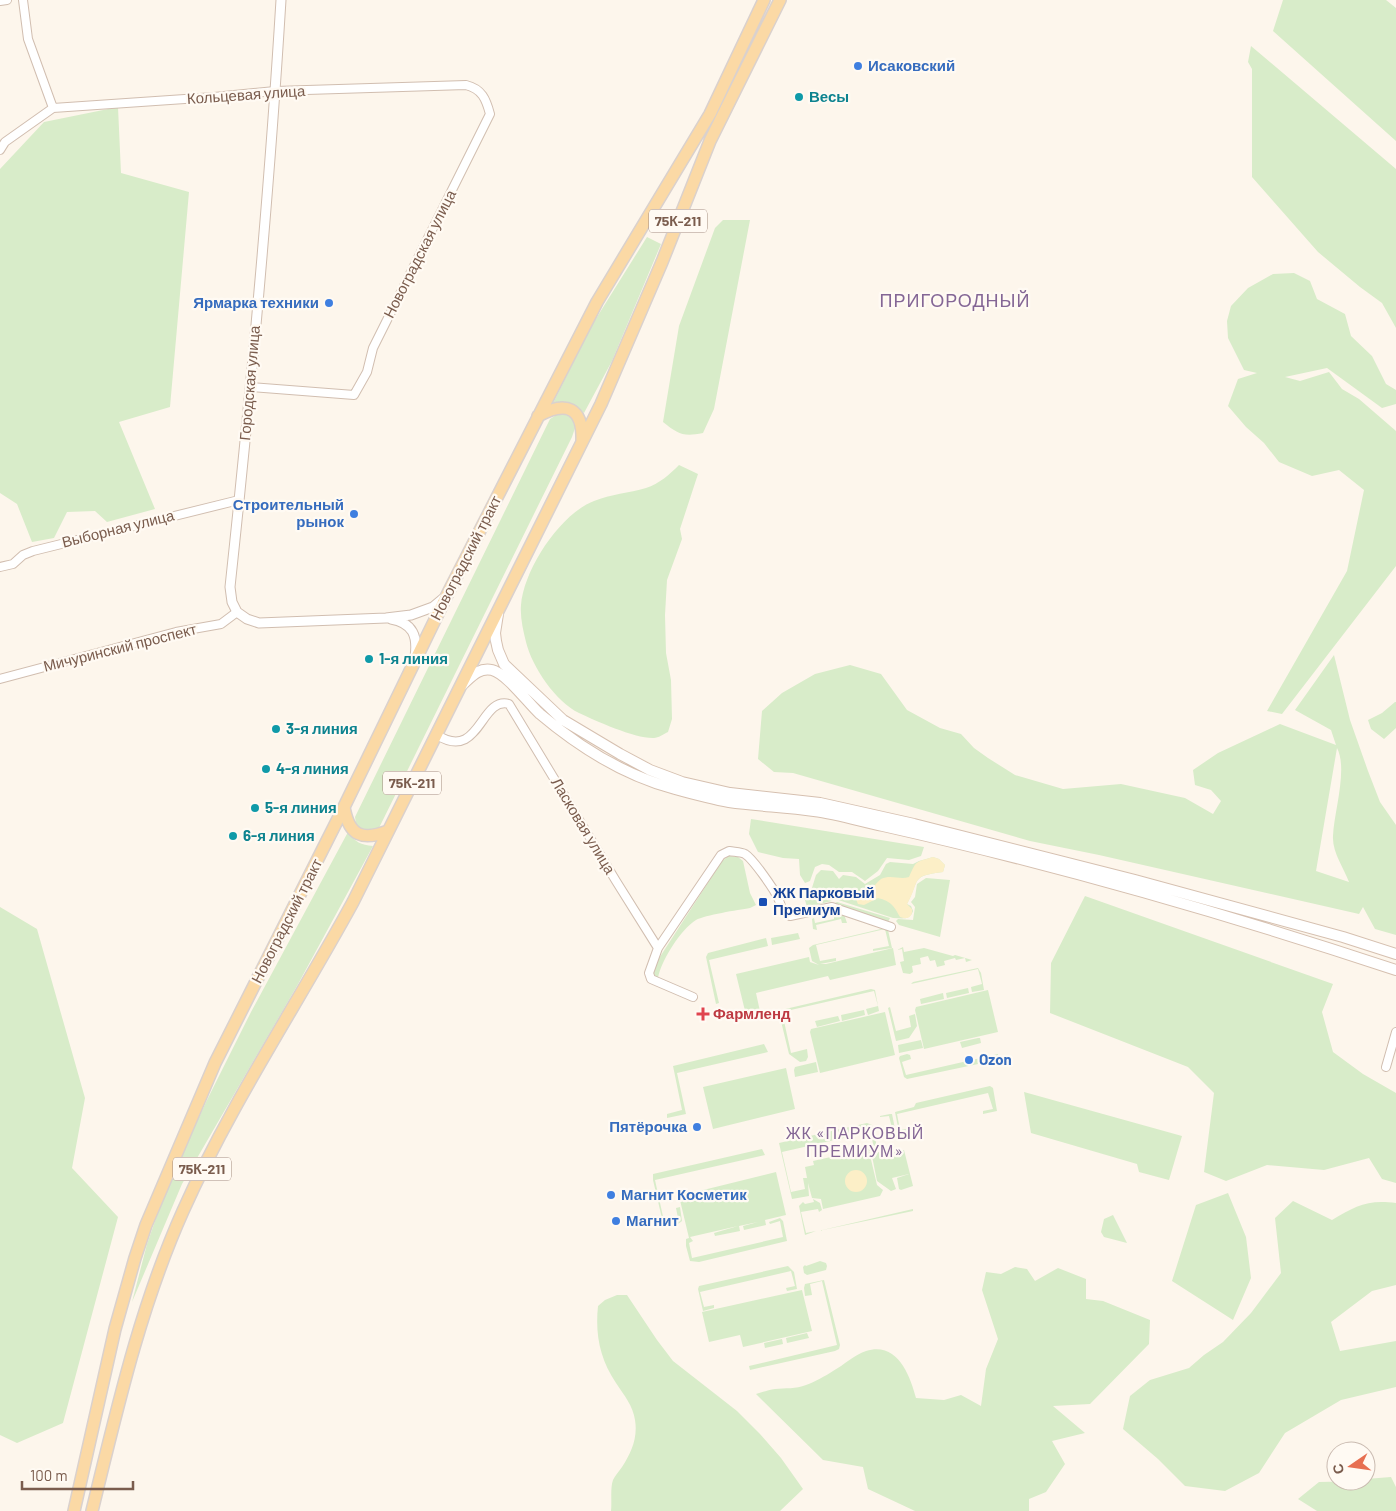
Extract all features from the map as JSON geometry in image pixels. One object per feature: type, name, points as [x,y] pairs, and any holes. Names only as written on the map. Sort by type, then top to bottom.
[{"type":"main road","name":"Новоградский тракт","points":[[74,1511],[115,1329],[146,1225],[215,1063],[538,416],[597,302],[710,114],[764,0]]},
{"type":"main road","name":"75К-211","points":[[92,1511],[119,1399],[145,1307],[182,1212],[243,1092],[318,966],[462,686],[601,404],[662,262],[710,141],[780,0]]},
{"type":"main road","points":[[538,416],[550,409],[562,407],[572,409],[579,416],[582,428],[581,443]]},
{"type":"main road","points":[[498,611],[495,633],[498,650],[507,667],[563,720],[650,770],[682,782],[730,793],[820,803],[914,824],[1144,883],[1343,937],[1396,954]]},
{"type":"main road","points":[[462,686],[480,670],[489,669],[496,672],[512,685],[538,712],[568,736],[640,778],[674,789],[728,802],[816,811],[978,847],[1131,887],[1297,937],[1396,970]]},
{"type":"main road","points":[[344,807],[347,822],[354,832],[364,837],[388,832]]},
{"type":"street","points":[[0,1],[6,0]]},
{"type":"street","points":[[0,150],[5,142],[53,108],[28,39],[23,0]]},
{"type":"street","name":"Городская улица","points":[[237,612],[232,602],[230,586],[250,387],[281,0]]},
{"type":"street","name":"Кольцевая улица","points":[[53,108],[275,91],[466,85],[476,88],[486,100],[490,114]]},
{"type":"street","name":"Новоградская улица","points":[[250,387],[354,396],[366,372],[373,348],[490,114]]},
{"type":"street","name":"Выборная улица","points":[[0,567],[13,564],[23,555],[33,551],[239,500]]},
{"type":"street","points":[[237,612],[246,619],[259,623],[386,618],[422,612],[442,601],[449,591]]},
{"type":"street","name":"Мичуринский проспект","points":[[0,679],[176,632],[221,624],[237,612]]},
{"type":"street","points":[[386,618],[400,621],[409,626],[414,634],[417,646],[415,660]]},
{"type":"street","name":"Ласковая улица","points":[[437,735],[450,741],[465,739],[473,735],[486,716],[498,704],[503,702],[509,704],[658,948]]},
{"type":"street","points":[[693,997],[651,979],[648,973],[658,948],[721,855],[729,851],[744,854],[758,869],[778,898],[781,909],[790,916],[830,907],[891,927]]},
{"type":"street","points":[[1386,1067],[1396,1032]]},
{"type":"green space","points":[[1283,0],[1386,0],[1396,8],[1396,141],[1273,31]]},
{"type":"green space","points":[[1251,46],[1396,169],[1396,328],[1382,303],[1318,252],[1252,177],[1252,69],[1248,62]]},
{"type":"green space","points":[[118,107],[121,173],[189,192],[170,407],[119,422],[155,509],[107,522],[95,511],[67,512],[54,538],[32,542],[17,504],[0,493],[0,169],[44,122]]},
{"type":"green space","points":[[723,220],[750,220],[714,409],[703,433],[681,434],[663,422],[679,326],[715,228]]},
{"type":"green space","points":[[647,237],[661,244],[612,361],[584,413],[570,404],[562,402],[553,403],[592,325]]},
{"type":"green space","points":[[1294,273],[1310,281],[1317,299],[1345,314],[1351,336],[1372,356],[1386,384],[1396,390],[1396,404],[1382,408],[1327,368],[1285,377],[1300,381],[1329,372],[1342,389],[1359,399],[1396,431],[1396,566],[1282,714],[1267,711],[1347,571],[1364,490],[1339,470],[1312,476],[1279,462],[1264,443],[1246,427],[1228,406],[1238,379],[1257,373],[1244,370],[1228,338],[1227,321],[1231,306],[1248,288],[1273,274]]},
{"type":"green space","points":[[558,414],[564,414],[572,418],[575,428],[572,437],[378,830],[361,832],[356,824],[355,817],[550,419]]},
{"type":"green space","points":[[679,465],[698,474],[680,529],[682,539],[667,580],[665,615],[666,653],[671,680],[672,719],[668,732],[656,738],[646,738],[616,729],[579,713],[562,701],[539,673],[529,652],[522,624],[521,605],[529,575],[536,560],[557,530],[569,518],[581,508],[594,501],[651,486]]},
{"type":"green space","points":[[1334,655],[1350,720],[1368,771],[1380,802],[1396,825],[1396,935],[1375,929],[1363,907],[1359,914],[1030,841],[793,773],[774,772],[758,759],[762,711],[782,693],[815,674],[850,665],[881,674],[907,710],[940,728],[961,734],[974,748],[1015,775],[1063,789],[1121,784],[1185,798],[1213,814],[1221,801],[1211,790],[1195,785],[1193,770],[1218,753],[1280,724],[1336,745],[1331,730],[1295,710]],"holes":[[[1337,748],[1340,757],[1341,779],[1333,842],[1336,854],[1349,882],[1316,871]]]},
{"type":"green space","points":[[1395,702],[1396,728],[1384,739],[1371,729],[1368,720],[1382,713]]},
{"type":"green space","points":[[751,819],[924,847],[921,856],[909,860],[887,858],[878,871],[865,881],[852,872],[839,872],[829,865],[822,864],[815,867],[810,881],[805,883],[800,875],[799,859],[783,858],[758,852],[749,834]]},
{"type":"green space","points":[[348,832],[359,842],[373,846],[297,986],[182,1184],[132,1302],[147,1244],[168,1184],[251,1012]]},
{"type":"green space","points":[[729,856],[738,857],[743,861],[750,893],[756,905],[750,908],[700,918],[690,924],[672,946],[658,978],[654,977],[654,966],[722,861]]},
{"type":"green space","points":[[933,857],[939,859],[945,865],[943,872],[925,875],[918,880],[907,904],[911,906],[913,911],[907,918],[893,918],[811,891],[816,875],[821,870],[833,871],[839,879],[843,875],[856,877],[865,884],[880,875],[886,864],[890,862],[913,864]]},
{"type":"green space","points":[[926,878],[950,880],[940,937],[899,925],[896,921],[898,919],[913,920],[915,907],[911,902],[915,897],[917,884]]},
{"type":"green space","points":[[803,893],[818,896],[832,901],[807,907]]},
{"type":"green space","points":[[1085,896],[1333,984],[1322,1012],[1333,1052],[1363,1074],[1396,1093],[1396,1183],[1382,1179],[1369,1158],[1324,1170],[1267,1165],[1226,1181],[1204,1172],[1214,1093],[1188,1067],[1050,1013],[1051,963]]},
{"type":"green space","points":[[837,902],[890,918],[888,922],[833,904]]},
{"type":"green space","points":[[0,907],[37,929],[85,1098],[72,1168],[118,1217],[63,1423],[17,1443],[0,1435]]},
{"type":"green space","points":[[834,912],[844,914],[847,923],[842,923],[841,919],[816,925],[817,930],[813,929],[812,919],[814,918],[815,923],[834,919]]},
{"type":"green space","points":[[885,928],[888,930],[892,948],[873,951],[873,949],[889,946],[885,929],[816,945],[820,961],[836,958],[836,961],[820,964],[826,964],[893,948],[896,965],[830,980],[828,976],[756,993],[761,1016],[747,1019],[736,974],[809,957],[810,962],[819,965],[812,961],[809,948],[813,945]]},
{"type":"green space","points":[[798,933],[800,939],[772,945],[771,938]]},
{"type":"green space","points":[[766,938],[768,946],[709,960],[719,1003],[716,1004],[706,957],[708,953]]},
{"type":"green space","points":[[903,947],[904,952],[924,948],[955,955],[972,960],[966,962],[965,958],[956,960],[955,958],[944,961],[945,965],[937,967],[935,960],[930,961],[928,956],[920,958],[921,964],[912,966],[913,972],[910,974],[903,973],[900,962],[904,961],[902,949],[897,950]]},
{"type":"green space","points":[[978,968],[981,973],[984,990],[972,992],[971,987],[982,984],[978,969],[911,984],[913,982]]},
{"type":"green space","points":[[968,988],[969,993],[947,998],[946,993]]},
{"type":"green space","points":[[871,989],[875,990],[879,1011],[868,1015],[866,1009],[878,1006],[874,991],[782,1012],[791,1053],[807,1049],[808,1057],[806,1061],[800,1062],[789,1054],[779,1013],[781,1010]]},
{"type":"green space","points":[[988,990],[998,1032],[924,1049],[915,1010],[916,1007]]},
{"type":"green space","points":[[943,993],[944,999],[921,1004],[920,999]]},
{"type":"green space","points":[[890,1007],[896,1031],[911,1027],[909,1016],[915,1014],[917,1026],[909,1038],[896,1041],[888,1008]]},
{"type":"green space","points":[[864,1010],[865,1015],[842,1021],[841,1015]]},
{"type":"green space","points":[[885,1012],[895,1055],[820,1073],[810,1032],[811,1029]]},
{"type":"green space","points":[[838,1016],[840,1021],[817,1027],[815,1021]]},
{"type":"green space","points":[[980,1038],[981,1043],[962,1048],[960,1042]]},
{"type":"green space","points":[[921,1040],[923,1048],[899,1053],[898,1045]]},
{"type":"green space","points":[[764,1044],[768,1052],[677,1073],[686,1114],[667,1118],[667,1114],[682,1110],[673,1066]]},
{"type":"green space","points":[[907,1054],[910,1055],[911,1059],[902,1062],[906,1075],[998,1054],[998,1057],[997,1060],[907,1079],[904,1077],[899,1058]]},
{"type":"green space","points":[[816,1062],[818,1072],[795,1077],[795,1067]]},
{"type":"green space","points":[[786,1068],[795,1109],[713,1129],[703,1087]]},
{"type":"green space","points":[[990,1086],[993,1088],[997,1111],[983,1114],[983,1111],[993,1109],[988,1093],[897,1114],[900,1130],[911,1128],[910,1131],[899,1132],[895,1112],[914,1107],[916,1103]]},
{"type":"green space","points":[[1024,1092],[1182,1136],[1169,1180],[1139,1172],[1137,1164],[1031,1133]]},
{"type":"green space","points":[[892,1114],[896,1134],[886,1137],[884,1135],[893,1132],[889,1116],[880,1116]]},
{"type":"green space","points":[[867,1123],[872,1125],[877,1149],[869,1151],[877,1185],[883,1190],[880,1196],[823,1209],[821,1199],[812,1198],[808,1183],[809,1196],[792,1199],[779,1143]],"holes":[[[870,1132],[874,1147],[863,1150],[864,1153],[837,1159],[835,1156],[813,1161],[814,1165],[805,1167],[807,1178],[803,1178],[805,1189],[791,1192],[782,1152]]]},
{"type":"green space","points":[[762,1149],[765,1155],[655,1180],[664,1221],[678,1218],[676,1208],[680,1207],[682,1221],[678,1224],[664,1227],[653,1174]]},
{"type":"green space","points":[[904,1150],[913,1186],[899,1189],[897,1178],[909,1174],[892,1178],[896,1189],[891,1191],[877,1181],[872,1156],[879,1152],[881,1158]]},
{"type":"green space","points":[[776,1172],[786,1215],[765,1220],[766,1225],[744,1230],[743,1226],[758,1222],[739,1226],[740,1231],[715,1236],[714,1233],[738,1226],[690,1237],[693,1241],[689,1243],[692,1258],[783,1237],[780,1221],[770,1224],[769,1222],[780,1218],[783,1221],[787,1241],[699,1262],[690,1261],[686,1246],[686,1239],[689,1238],[679,1196]]},
{"type":"green space","points":[[1228,1193],[1246,1237],[1251,1278],[1233,1320],[1172,1281],[1196,1205]]},
{"type":"green space","points":[[813,1199],[820,1203],[822,1210],[819,1212],[818,1209],[801,1212],[806,1233],[816,1231],[805,1235],[799,1206],[803,1202],[805,1204],[814,1202]]},
{"type":"green space","points":[[1293,1201],[1332,1220],[1362,1205],[1377,1202],[1396,1203],[1396,1285],[1372,1291],[1331,1322],[1340,1351],[1396,1341],[1396,1387],[1341,1400],[1285,1433],[1259,1473],[1225,1491],[1185,1486],[1158,1459],[1123,1429],[1130,1396],[1150,1380],[1189,1368],[1223,1342],[1251,1313],[1281,1273],[1275,1218]]},
{"type":"green space","points":[[913,1209],[913,1211],[818,1231]]},
{"type":"green space","points":[[1113,1215],[1127,1243],[1104,1237],[1101,1232],[1104,1219]]},
{"type":"green space","points":[[820,1261],[826,1263],[826,1270],[807,1275],[804,1273],[803,1267],[805,1265]]},
{"type":"green space","points":[[788,1266],[794,1272],[797,1289],[787,1291],[786,1288],[795,1286],[791,1271],[700,1292],[704,1307],[714,1305],[714,1308],[703,1311],[699,1286]]},
{"type":"green space","points":[[1015,1267],[1027,1269],[1035,1281],[1058,1268],[1086,1279],[1086,1299],[1103,1301],[1150,1320],[1149,1344],[1090,1404],[1053,1406],[1085,1433],[1052,1441],[1065,1464],[1046,1492],[1029,1499],[1029,1511],[915,1511],[868,1489],[863,1467],[823,1460],[756,1394],[773,1389],[809,1384],[862,1353],[877,1349],[894,1355],[900,1362],[906,1370],[916,1398],[944,1400],[961,1395],[981,1406],[986,1369],[998,1339],[982,1290],[986,1272],[1001,1274]]},
{"type":"green space","points":[[824,1280],[840,1345],[839,1349],[750,1370],[749,1366],[837,1345],[822,1281],[810,1284],[812,1295],[805,1296],[805,1284]]},
{"type":"green space","points":[[802,1290],[812,1331],[743,1347],[740,1335],[709,1342],[702,1312]]},
{"type":"green space","points":[[617,1295],[627,1295],[673,1361],[737,1411],[781,1458],[803,1489],[780,1511],[611,1511],[613,1480],[628,1456],[636,1433],[632,1410],[606,1365],[598,1337],[598,1306],[605,1300]]},
{"type":"green space","points":[[807,1333],[809,1338],[787,1343],[786,1338]]},
{"type":"green space","points":[[782,1339],[783,1344],[765,1348],[764,1343]]},
{"type":"green space","points":[[1391,1477],[1396,1487],[1396,1511],[1317,1511],[1298,1499],[1319,1482],[1326,1482],[1326,1491],[1376,1491],[1376,1478]]},
{"type":"sand","points":[[933,857],[939,859],[945,865],[943,872],[925,875],[918,880],[907,904],[912,909],[912,914],[909,917],[900,917],[892,904],[878,898],[864,905],[858,904],[855,897],[856,894],[861,891],[870,890],[881,879],[909,877],[917,863]]},
{"type":"sand","points":[[856,1170],[864,1173],[867,1181],[864,1189],[856,1192],[848,1189],[845,1181],[848,1173]]},
{"type":"place","name":"Исаковский","points":[[858,66]]},
{"type":"place","name":"Весы","points":[[799,97]]},
{"type":"place","name":"Ярмарка техники","points":[[329,303]]},
{"type":"place","name":"Строительный рынок","points":[[354,514]]},
{"type":"place","name":"1-я линия","points":[[369,659]]},
{"type":"place","name":"3-я линия","points":[[276,729]]},
{"type":"place","name":"4-я линия","points":[[266,769]]},
{"type":"place","name":"5-я линия","points":[[255,808]]},
{"type":"place","name":"6-я линия","points":[[233,836]]},
{"type":"place","name":"ЖК Парковый Премиум","points":[[763,902]]},
{"type":"place","name":"Фармленд","points":[[703,1014]]},
{"type":"place","name":"Ozon","points":[[969,1060]]},
{"type":"place","name":"Пятёрочка","points":[[697,1127]]},
{"type":"place","name":"Магнит Косметик","points":[[611,1195]]},
{"type":"place","name":"Магнит","points":[[616,1221]]},
{"type":"district","name":"ПРИГОРОДНЫЙ","points":[[955,301]]},
{"type":"district","name":"ЖК «ПАРКОВЫЙ ПРЕМИУМ»","points":[[855,1142]]}]
